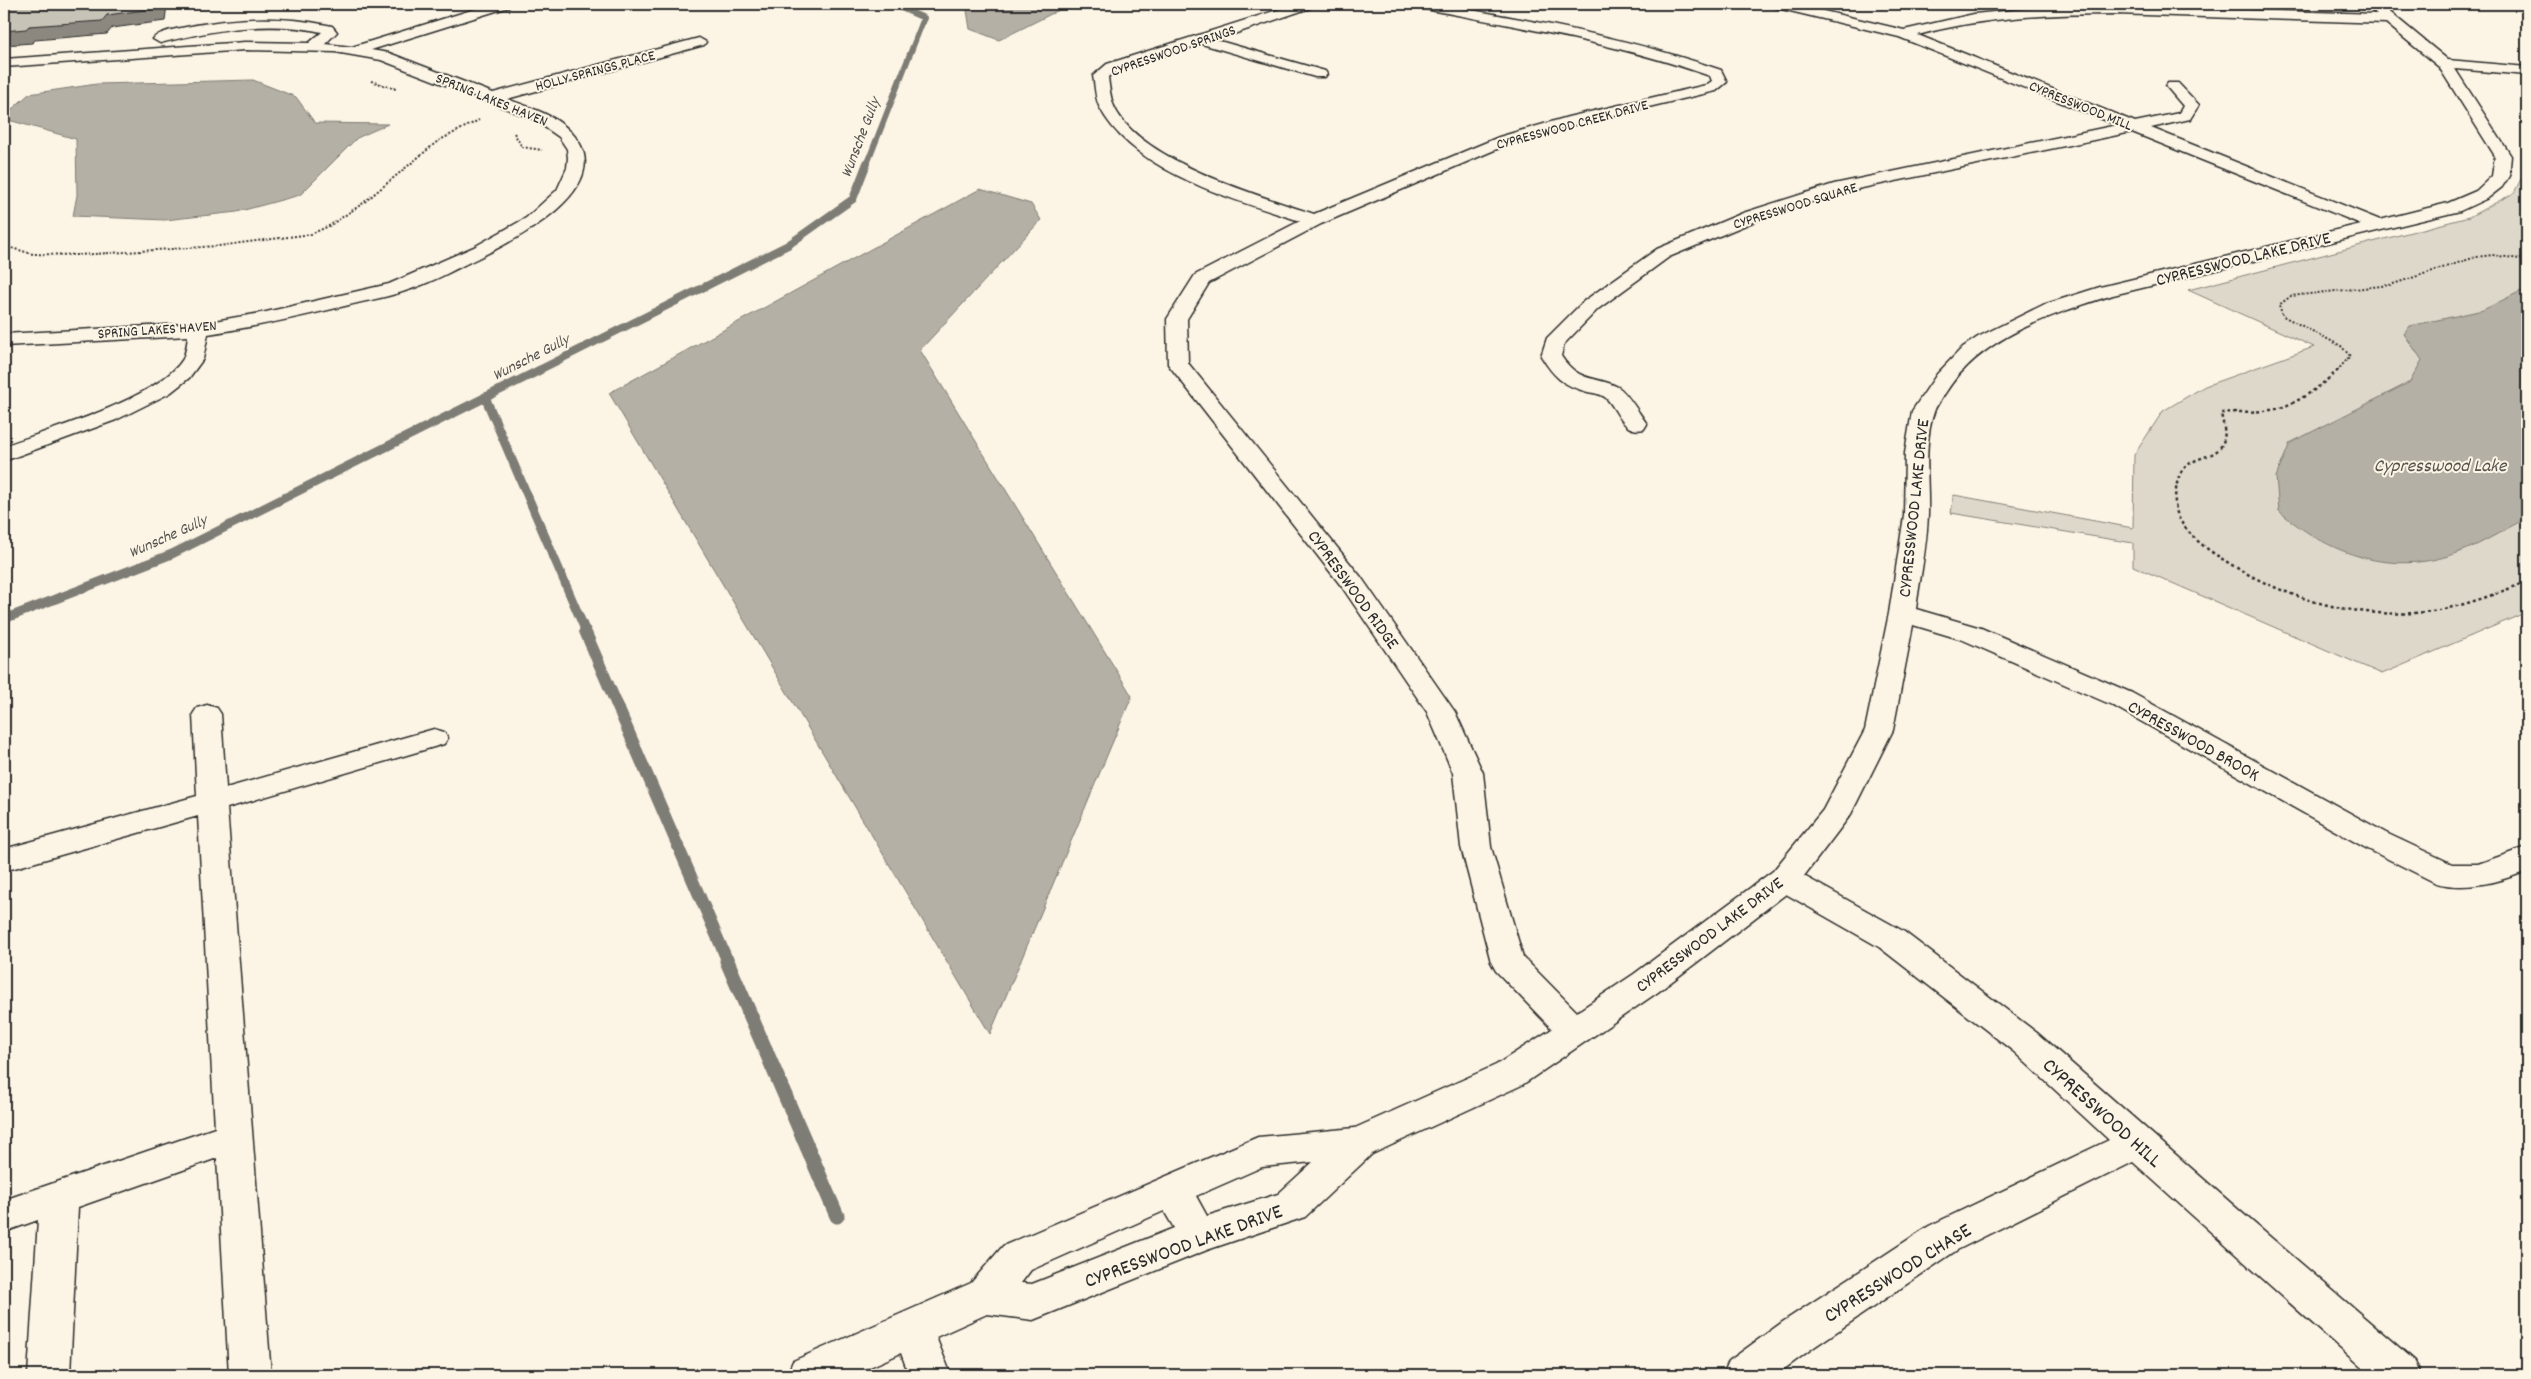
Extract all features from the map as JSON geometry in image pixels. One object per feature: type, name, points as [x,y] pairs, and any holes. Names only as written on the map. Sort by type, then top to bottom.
[{"type":"street","points":[[353,50],[504,4]]},
{"type":"street","name":"CYPRESSWOOD SPRINGS","points":[[1308,4],[1202,40],[1112,67],[1100,76],[1100,89],[1117,123],[1154,155],[1213,186],[1315,220]]},
{"type":"street","name":"CYPRESSWOOD CREEK DRIVE","points":[[1315,220],[1505,140],[1573,120],[1711,88],[1720,82],[1716,73],[1647,52],[1420,4]]},
{"type":"street","name":"CYPRESSWOOD MILL","points":[[1778,4],[1904,34],[2378,225]]},
{"type":"street","name":"CYPRESSWOOD LAKE DRIVE","points":[[986,1296],[1033,1302],[1198,1236],[1291,1206],[1359,1143],[1510,1075],[1646,983],[1784,879],[1836,814],[1879,730],[1902,613],[1916,516],[1916,453],[1923,411],[1944,378],[1970,351],[1985,341],[2050,309],[2107,291],[2454,207],[2481,196],[2500,182],[2504,169],[2511,158],[2444,64],[2372,4]]},
{"type":"street","points":[[1904,34],[1941,22],[1975,16],[2070,10],[2392,19]]},
{"type":"street","points":[[143,52],[157,40],[178,33],[274,23],[316,26],[330,32],[314,46]]},
{"type":"street","points":[[1202,40],[1320,74]]},
{"type":"street","name":"HOLLY SPRINGS PLACE","points":[[492,98],[699,42]]},
{"type":"street","name":"SPRING LAKES HAVEN","points":[[4,63],[246,46],[314,46],[353,50],[384,56],[538,116],[558,127],[570,138],[576,150],[575,172],[569,186],[535,219],[503,240],[410,284],[285,315],[200,329],[4,340]]},
{"type":"street","points":[[2444,64],[2527,71]]},
{"type":"street","name":"CYPRESSWOOD SQUARE","points":[[1636,424],[1612,392],[1582,384],[1562,373],[1551,356],[1554,342],[1591,305],[1663,253],[1748,217],[1834,190],[2185,116],[2192,105],[2173,86]]},
{"type":"street","name":"CYPRESSWOOD RIDGE","points":[[1315,220],[1202,279],[1176,319],[1178,364],[1352,582],[1441,712],[1468,773],[1476,847],[1508,962],[1574,1030]]},
{"type":"street","points":[[4,454],[130,407],[170,384],[193,360],[200,329]]},
{"type":"street","name":"CYPRESSWOOD BROOK","points":[[1902,613],[1972,634],[2122,699],[2375,840],[2447,875],[2479,875],[2515,864],[2527,858]]},
{"type":"street","points":[[207,714],[250,1375]]},
{"type":"street","points":[[4,860],[434,738]]},
{"type":"street","name":"CYPRESSWOOD HILL","points":[[1784,879],[1891,939],[2025,1042],[2227,1224],[2400,1375]]},
{"type":"street","points":[[4,1216],[234,1137]]},
{"type":"street","name":"CYPRESSWOOD CHASE","points":[[1744,1375],[1800,1334],[1943,1238],[2138,1142]]},
{"type":"street","name":"CYPRESSWOOD LAKE DRIVE","points":[[808,1375],[986,1296],[1017,1258],[1258,1152],[1359,1143]]},
{"type":"street","points":[[1172,1189],[1198,1236]]},
{"type":"street","points":[[50,1375],[59,1197]]},
{"type":"street","points":[[912,1329],[930,1375]]},
{"type":"path","points":[[370,80],[399,90]]},
{"type":"path","points":[[4,246],[43,256],[70,255],[214,246],[311,234],[323,230],[364,202],[438,141],[483,118]]},
{"type":"path","points":[[510,128],[522,147],[548,151]]},
{"type":"path","points":[[2527,260],[2492,255],[2476,257],[2390,285],[2291,296],[2279,304],[2283,316],[2341,346],[2350,356],[2342,368],[2290,404],[2275,409],[2221,413],[2225,438],[2218,450],[2187,463],[2178,478],[2175,510],[2191,535],[2228,564],[2278,590],[2312,601],[2349,608],[2412,613],[2439,612],[2470,604],[2527,582]]},
{"type":"shaded area","points":[[2527,167],[2527,612],[2382,674],[2133,566],[2133,543],[1951,513],[1954,495],[2133,528],[2134,455],[2163,411],[2205,386],[2314,347],[2188,290],[2469,217],[2514,193]]},
{"type":"water","points":[[966,4],[1071,4],[999,40],[970,29]]},
{"type":"water","points":[[253,80],[296,97],[315,123],[388,124],[357,138],[300,195],[237,212],[165,220],[73,216],[77,195],[76,139],[5,119],[12,109],[29,94],[97,84]]},
{"type":"water","points":[[980,189],[1031,204],[1041,220],[920,350],[1132,696],[990,1034],[609,393]]},
{"type":"water","name":"Cypresswood Lake","points":[[2523,290],[2527,291],[2527,518],[2458,553],[2425,561],[2402,563],[2358,556],[2337,548],[2317,538],[2279,511],[2276,477],[2290,443],[2410,382],[2422,360],[2404,334],[2410,326],[2483,310]]},
{"type":"building","points":[[4,4],[161,4],[160,8],[107,15],[102,21],[29,26],[26,29],[4,31]]},
{"type":"waterway","name":"Wunsche Gully","points":[[867,164],[924,18],[892,4]]},
{"type":"waterway","name":"Wunsche Gully","points":[[537,371],[788,245],[853,199],[867,163]]},
{"type":"waterway","name":"Wunsche Gully","points":[[485,397],[540,370]]},
{"type":"waterway","name":"Wunsche Gully","points":[[4,619],[172,554],[485,397]]},
{"type":"waterway","points":[[485,397],[586,632]]},
{"type":"waterway","points":[[585,631],[728,962]]},
{"type":"waterway","points":[[727,961],[837,1216]]}]
